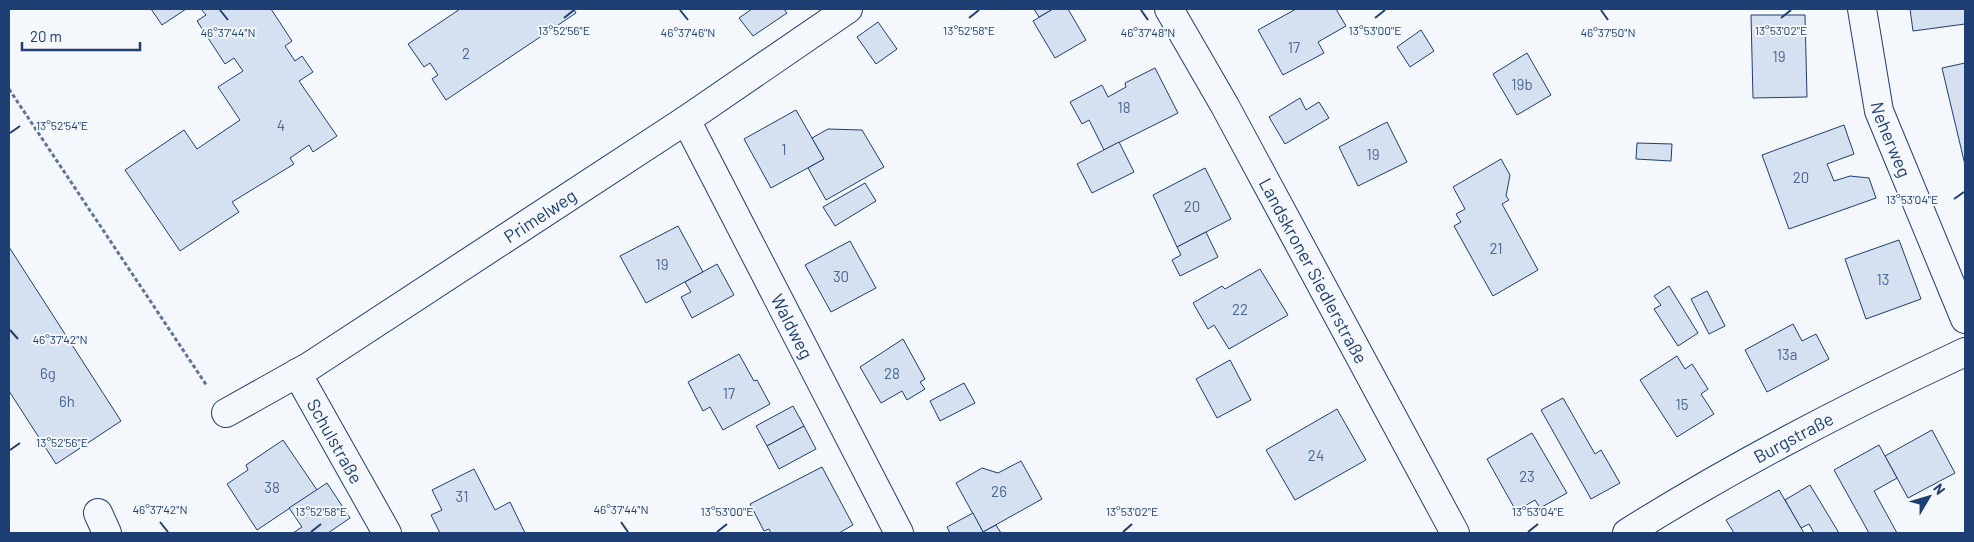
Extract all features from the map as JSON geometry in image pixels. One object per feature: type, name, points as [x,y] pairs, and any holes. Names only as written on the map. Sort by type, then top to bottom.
[{"type":"street","name":"Primelweg","points":[[226,413],[297,373],[686,120],[848,9]]},
{"type":"street","name":"Landskroner Siedlerstraße","points":[[1169,9],[1225,106],[1455,533]]},
{"type":"street","name":"Neherweg","points":[[1862,9],[1879,111],[1965,320]]},
{"type":"street","name":"Waldweg","points":[[686,120],[899,533]]},
{"type":"street","name":"Burgstraße","points":[[1627,533],[1683,498],[1862,400],[1965,352]]},
{"type":"street","name":"Schulstraße","points":[[297,373],[388,533]]},
{"type":"path","points":[[9,89],[226,413]]},
{"type":"building","points":[[151,9],[186,9],[162,25]]},
{"type":"building","points":[[201,9],[271,9],[292,41],[285,46],[295,61],[302,56],[313,72],[299,81],[337,136],[313,152],[309,145],[290,158],[294,164],[232,202],[239,212],[180,251],[125,170],[184,130],[197,149],[240,120],[218,87],[243,71],[234,58],[225,64],[197,21],[206,15]]},
{"type":"building","points":[[460,9],[574,9],[576,13],[446,100],[432,79],[438,75],[430,63],[424,67],[408,44]]},
{"type":"building","points":[[752,9],[784,9],[787,13],[753,36],[739,18]]},
{"type":"building","points":[[1034,9],[1053,9],[1039,17]]},
{"type":"building","points":[[1053,9],[1068,9],[1086,40],[1055,58],[1033,21]]},
{"type":"building","points":[[1296,9],[1336,9],[1346,26],[1318,42],[1324,53],[1283,75],[1258,30]]},
{"type":"building","points":[[1910,9],[1965,9],[1965,24],[1913,31]]},
{"type":"building","points":[[1751,15],[1805,15],[1807,97],[1753,98]]},
{"type":"building","points":[[878,22],[897,49],[876,64],[857,37]]},
{"type":"building","points":[[1421,30],[1434,51],[1410,67],[1397,47]]},
{"type":"building","points":[[1527,53],[1551,95],[1517,115],[1493,74]]},
{"type":"building","points":[[1965,63],[1965,165],[1942,68]]},
{"type":"building","points":[[1155,68],[1178,113],[1104,150],[1089,120],[1082,124],[1070,102],[1102,85],[1108,97],[1126,87],[1125,83]]},
{"type":"building","points":[[1300,98],[1306,110],[1319,102],[1329,118],[1285,144],[1269,117]]},
{"type":"building","points":[[796,110],[824,159],[771,188],[744,139]]},
{"type":"building","points":[[1387,122],[1407,162],[1358,186],[1339,147]]},
{"type":"building","points":[[1844,125],[1854,154],[1827,164],[1834,181],[1850,176],[1869,178],[1876,198],[1789,229],[1762,155]]},
{"type":"building","points":[[828,129],[862,130],[884,167],[826,200],[808,168],[824,159],[812,138]]},
{"type":"building","points":[[1119,142],[1134,172],[1092,193],[1077,164]]},
{"type":"building","points":[[1637,143],[1672,144],[1671,161],[1636,159]]},
{"type":"building","points":[[1501,159],[1510,175],[1506,196],[1509,200],[1502,204],[1538,270],[1493,296],[1454,226],[1461,222],[1456,214],[1465,209],[1453,187]]},
{"type":"building","points":[[1205,168],[1231,219],[1177,247],[1153,195]]},
{"type":"building","points":[[865,183],[876,201],[835,226],[823,207]]},
{"type":"building","points":[[678,226],[703,272],[646,303],[620,256]]},
{"type":"building","points":[[1206,232],[1218,257],[1180,276],[1172,260],[1181,255],[1177,247]]},
{"type":"building","points":[[1899,240],[1921,299],[1866,319],[1845,259]]},
{"type":"building","points":[[850,241],[876,288],[831,312],[805,265]]},
{"type":"building","points":[[9,247],[121,421],[56,464],[9,391]]},
{"type":"building","points":[[717,264],[734,295],[692,318],[681,297],[691,292],[685,282]]},
{"type":"building","points":[[1260,269],[1288,315],[1229,349],[1214,325],[1208,329],[1193,303],[1222,286],[1225,289]]},
{"type":"building","points":[[1669,286],[1698,333],[1678,346],[1654,309],[1661,305],[1654,296]]},
{"type":"building","points":[[1707,291],[1725,326],[1709,334],[1691,299]]},
{"type":"building","points":[[1793,324],[1802,341],[1816,334],[1829,359],[1767,392],[1745,350]]},
{"type":"building","points":[[903,339],[925,379],[920,382],[925,389],[907,400],[902,391],[881,403],[860,367]]},
{"type":"building","points":[[739,354],[754,381],[757,380],[770,404],[723,430],[710,407],[703,411],[688,382]]},
{"type":"building","points":[[1677,356],[1685,369],[1692,364],[1708,389],[1701,394],[1714,414],[1677,437],[1640,380]]},
{"type":"building","points":[[1230,360],[1251,400],[1217,418],[1196,379]]},
{"type":"building","points":[[964,383],[975,403],[940,421],[930,401]]},
{"type":"building","points":[[1563,398],[1595,454],[1601,450],[1620,483],[1591,499],[1541,410]]},
{"type":"building","points":[[793,406],[804,426],[767,446],[756,426]]},
{"type":"building","points":[[1337,409],[1366,460],[1295,500],[1266,450]]},
{"type":"building","points":[[804,426],[816,449],[779,469],[767,446]]},
{"type":"building","points":[[1932,430],[1955,473],[1908,498],[1885,456]]},
{"type":"building","points":[[1532,433],[1567,493],[1540,508],[1535,500],[1516,511],[1487,459]]},
{"type":"building","points":[[283,440],[317,490],[257,530],[227,484],[248,470],[246,465]]},
{"type":"building","points":[[1879,445],[1897,478],[1874,491],[1897,533],[1869,533],[1834,470]]},
{"type":"building","points":[[1021,461],[1042,499],[983,532],[956,483],[982,468],[998,473]]},
{"type":"building","points":[[822,467],[853,525],[839,533],[771,533],[769,529],[764,531],[750,504]]},
{"type":"building","points":[[474,469],[495,510],[510,502],[525,533],[440,533],[431,515],[442,510],[432,490]]},
{"type":"building","points":[[327,483],[350,518],[328,533],[293,533],[302,527],[289,508]]},
{"type":"building","points":[[1810,485],[1839,533],[1814,533],[1809,524],[1801,528],[1785,500]]},
{"type":"building","points":[[1779,490],[1804,533],[1734,533],[1726,520]]},
{"type":"building","points":[[973,513],[983,532],[996,525],[1001,533],[950,533],[947,527]]}]
